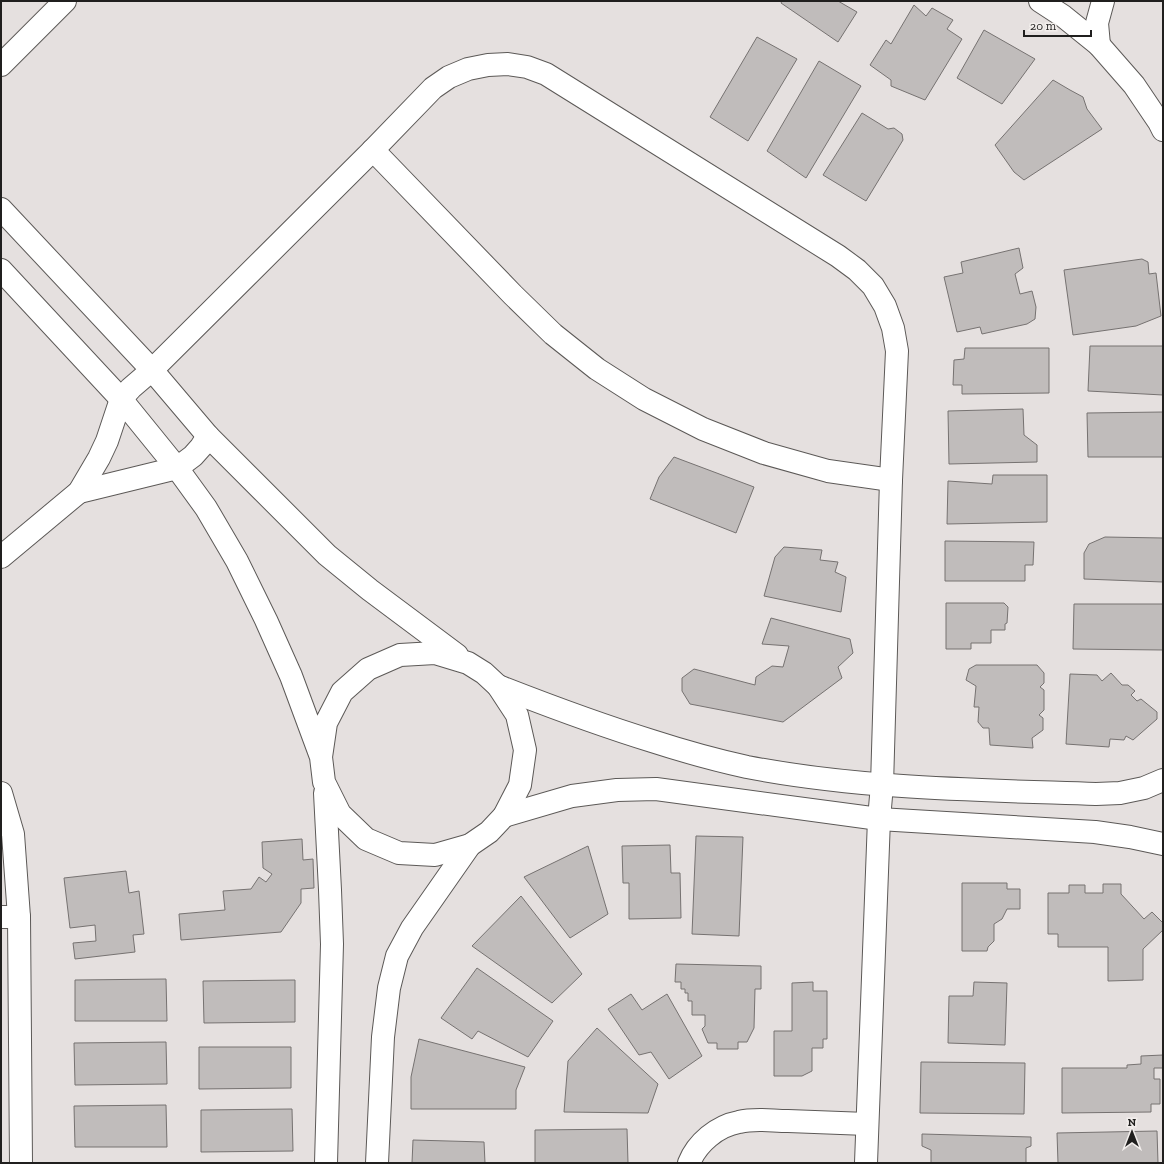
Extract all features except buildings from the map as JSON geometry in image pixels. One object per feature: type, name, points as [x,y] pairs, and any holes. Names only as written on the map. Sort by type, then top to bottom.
[{"type":"street","points":[[1,65],[65,1]]},
{"type":"street","points":[[1040,1],[1063,16],[1099,45],[1134,85],[1163,130]]},
{"type":"street","points":[[1099,45],[1097,23],[1103,1]]},
{"type":"street","points":[[1,557],[79,492],[96,464],[107,441],[121,400],[131,388],[152,370],[374,150],[428,93],[449,77],[468,69],[488,65],[508,64],[527,67],[546,74],[838,256],[857,270],[873,286],[885,306],[893,328],[897,351],[891,480],[882,785],[866,1163]]},
{"type":"street","points":[[374,150],[553,334],[597,369],[644,399],[703,429],[764,453],[828,471],[891,480]]},
{"type":"street","points":[[1,209],[152,370],[208,436],[327,555],[370,590],[468,663],[484,673],[498,686],[517,715],[525,750],[520,785],[504,816],[488,832],[470,845],[412,928],[397,956],[389,988],[383,1037],[377,1163]]},
{"type":"street","points":[[1,270],[121,400],[177,468],[206,508],[237,561],[266,620],[291,676],[321,757],[324,782],[332,944],[326,1163]]},
{"type":"street","points":[[79,492],[177,468],[193,456],[208,436]]},
{"type":"street","points":[[321,757],[326,723],[342,692],[368,669],[400,655],[435,654],[468,663]]},
{"type":"street","points":[[498,686],[612,729],[707,757],[783,773],[882,785],[1096,794],[1120,794],[1144,788],[1163,780]]},
{"type":"street","points":[[324,782],[340,814],[366,839],[399,854],[435,855],[470,845]]},
{"type":"street","points":[[504,816],[572,796],[617,790],[656,789],[880,819],[1095,832],[1163,844]]},
{"type":"street","points":[[1,793],[13,834],[10,917],[21,1163]]},
{"type":"street","points":[[689,1163],[692,1156],[704,1140],[720,1129],[738,1122],[758,1120],[868,1124]]}]
